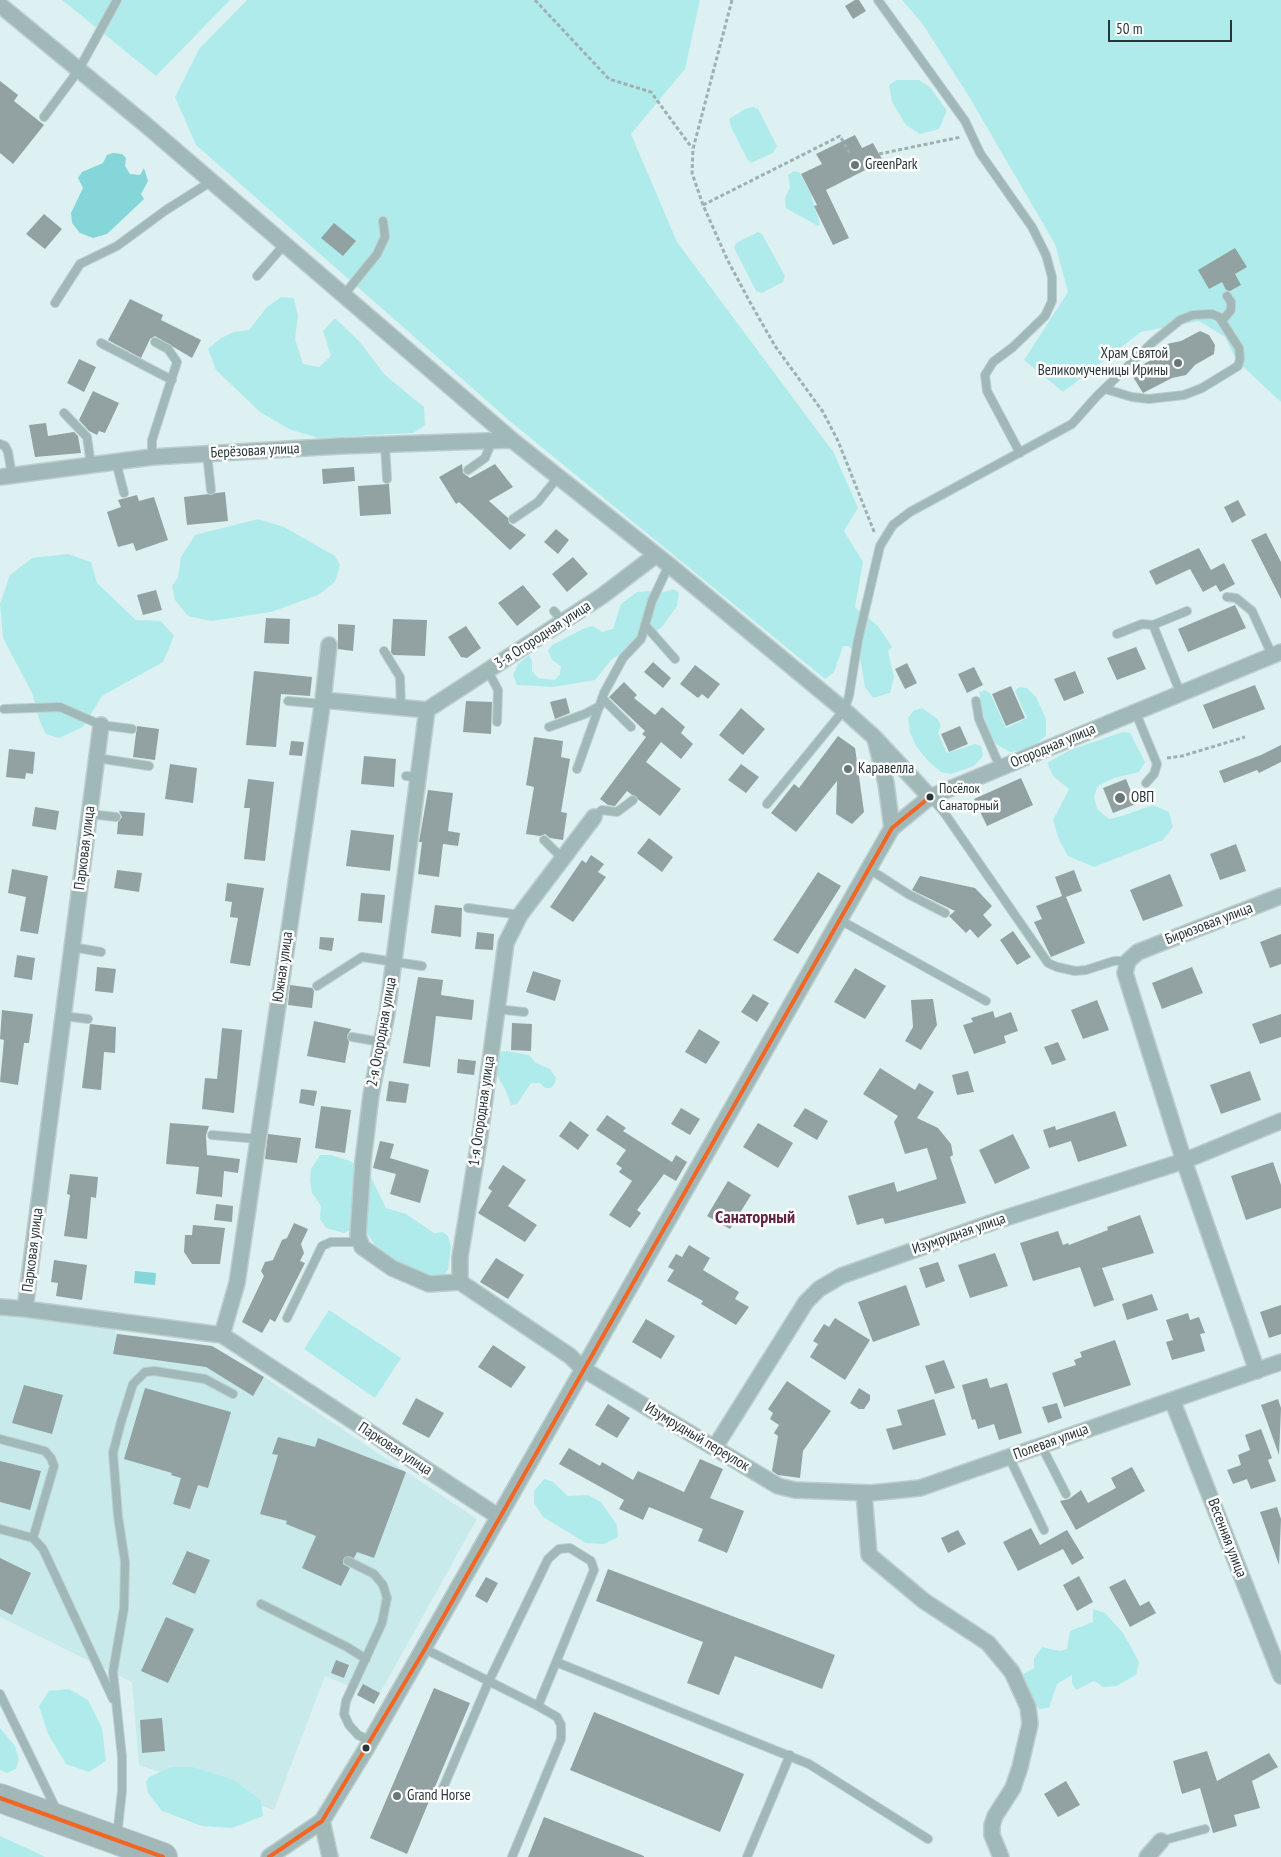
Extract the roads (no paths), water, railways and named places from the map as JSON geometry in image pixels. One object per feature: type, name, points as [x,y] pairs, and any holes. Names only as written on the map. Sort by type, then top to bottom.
[{"type":"highway","points":[[0,1798],[163,1857]]},
{"type":"street","points":[[0,5],[212,181],[512,440],[670,565],[844,710],[874,737],[930,797]]},
{"type":"street","name":"Берёзовая улица","points":[[6,476],[152,457],[386,444],[512,440]]},
{"type":"street","name":"3-я Огородная улица","points":[[427,710],[488,671],[558,617],[656,555]]},
{"type":"street","name":"Южная улица","points":[[222,1335],[237,1283],[323,702],[329,646]]},
{"type":"street","name":"Огородная улица","points":[[322,1821],[425,1649],[892,828],[930,797],[1180,692],[1278,656]]},
{"type":"street","points":[[323,702],[427,710]]},
{"type":"street","name":"2-я Огородная улица","points":[[359,1242],[358,1222],[363,1161],[394,962],[412,776],[427,710]]},
{"type":"street","name":"Парковая улица","points":[[101,725],[25,1309],[222,1335],[499,1517]]},
{"type":"street","points":[[874,737],[886,782],[892,828]]},
{"type":"street","name":"1-я Огородная улица","points":[[460,1282],[460,1257],[480,1136],[506,943],[520,915],[594,817]]},
{"type":"street","name":"Бирюзовая улица","points":[[1133,957],[1281,896]]},
{"type":"street","points":[[1133,957],[1124,973],[1184,1160],[1256,1371]]},
{"type":"street","name":"Изумрудная улица","points":[[715,1446],[806,1302],[819,1289],[841,1276],[870,1264],[996,1221],[1184,1160],[1281,1121]]},
{"type":"street","points":[[359,1242],[373,1256],[392,1268],[429,1284],[460,1282],[570,1356],[583,1369]]},
{"type":"street","points":[[0,1307],[25,1309]]},
{"type":"street","name":"Полевая улица","points":[[816,1492],[864,1493],[920,1488],[1281,1362]]},
{"type":"street","name":"Изумрудный переулок","points":[[583,1369],[715,1446],[778,1486],[816,1492]]},
{"type":"street","name":"Весенняя улица","points":[[1172,1400],[1281,1676]]},
{"type":"street","points":[[864,1493],[869,1555],[924,1601],[988,1643],[1012,1672],[1028,1707],[1030,1724],[1020,1767],[1013,1788],[995,1816],[992,1825],[992,1835],[1001,1857]]},
{"type":"street","points":[[269,1857],[322,1821],[330,1857]]},
{"type":"street","points":[[1147,1857],[1161,1841]]},
{"type":"lane","points":[[44,117],[78,71],[117,0]]},
{"type":"lane","points":[[878,0],[965,121],[980,153],[1032,227],[1046,255],[1052,277],[1052,301],[1045,316],[1013,347],[993,362],[985,375],[986,391],[1020,453]]},
{"type":"lane","points":[[55,303],[80,264],[118,246],[166,210],[212,181]]},
{"type":"lane","points":[[343,296],[377,254],[385,237],[384,221]]},
{"type":"lane","points":[[257,276],[284,245]]},
{"type":"lane","points":[[1222,321],[1231,310],[1231,302],[1227,296]]},
{"type":"lane","points":[[767,804],[844,710],[849,696],[858,640],[880,546],[893,525],[910,512],[1072,424],[1105,389],[1180,320],[1193,315],[1212,314],[1222,321],[1239,348],[1240,359],[1238,366],[1202,388],[1184,395],[1149,399],[1132,397],[1105,389]]},
{"type":"lane","points":[[152,457],[152,440],[177,362],[175,356],[155,342]]},
{"type":"lane","points":[[101,343],[172,380]]},
{"type":"lane","points":[[64,413],[87,438],[91,465]]},
{"type":"lane","points":[[468,470],[485,458],[492,441]]},
{"type":"lane","points":[[0,444],[5,446],[8,452],[6,476]]},
{"type":"lane","points":[[386,444],[387,479]]},
{"type":"lane","points":[[207,454],[211,490]]},
{"type":"lane","points":[[116,462],[124,493]]},
{"type":"lane","points":[[513,519],[538,502],[558,476]]},
{"type":"lane","points":[[577,769],[601,702],[623,658],[641,638],[652,601],[670,565]]},
{"type":"lane","points":[[1227,597],[1236,598],[1252,611],[1278,656]]},
{"type":"lane","points":[[1117,634],[1142,624],[1154,625],[1187,611]]},
{"type":"lane","points":[[645,625],[675,659]]},
{"type":"lane","points":[[1154,625],[1180,692]]},
{"type":"lane","points":[[384,651],[400,677],[401,708]]},
{"type":"lane","points":[[488,671],[498,690],[497,722]]},
{"type":"lane","points":[[288,701],[323,702]]},
{"type":"lane","points":[[976,701],[979,719],[1000,768]]},
{"type":"lane","points":[[601,702],[631,726]]},
{"type":"lane","points":[[549,727],[585,714],[601,702]]},
{"type":"lane","points":[[4,709],[60,707],[101,725],[132,729]]},
{"type":"lane","points":[[1135,711],[1157,764],[1154,774],[1146,783]]},
{"type":"lane","points":[[96,758],[149,766]]},
{"type":"lane","points":[[930,797],[943,811],[1048,963],[1057,968],[1086,970],[1133,957]]},
{"type":"lane","points":[[594,817],[602,810],[617,812],[633,800]]},
{"type":"lane","points":[[90,814],[116,817]]},
{"type":"lane","points":[[544,840],[563,858]]},
{"type":"lane","points":[[869,869],[908,894],[945,913]]},
{"type":"lane","points":[[468,908],[520,915]]},
{"type":"lane","points":[[840,920],[986,1001]]},
{"type":"lane","points":[[72,948],[101,952]]},
{"type":"lane","points":[[317,986],[362,957],[422,966]]},
{"type":"lane","points":[[496,1009],[524,1012]]},
{"type":"lane","points":[[63,1016],[88,1019]]},
{"type":"lane","points":[[352,1037],[381,1042]]},
{"type":"lane","points":[[212,1135],[258,1139]]},
{"type":"lane","points":[[287,1318],[322,1246],[331,1242],[359,1242]]},
{"type":"lane","points":[[116,1840],[122,1791],[122,1756],[114,1672],[124,1608],[125,1562],[118,1516],[113,1453],[133,1384],[145,1372],[154,1371],[205,1379],[233,1394]]},
{"type":"lane","points":[[0,1439],[45,1451],[54,1466],[33,1538]]},
{"type":"lane","points":[[1041,1445],[1066,1494]]},
{"type":"lane","points":[[1009,1457],[1044,1530]]},
{"type":"lane","points":[[0,1529],[33,1538],[43,1548],[117,1705]]},
{"type":"lane","points":[[443,1788],[488,1683],[548,1559],[552,1554],[564,1547],[585,1555],[592,1561],[594,1570],[538,1706]]},
{"type":"lane","points":[[348,1561],[374,1574],[383,1585],[387,1598],[382,1623],[346,1701],[344,1714],[349,1725],[358,1735],[371,1741]]},
{"type":"lane","points":[[261,1604],[347,1647],[366,1659]]},
{"type":"lane","points":[[425,1649],[488,1683],[538,1706],[557,1717],[562,1725],[561,1739],[512,1857]]},
{"type":"lane","points":[[556,1662],[809,1764],[928,1839]]},
{"type":"lane","points":[[0,1694],[62,1821]]},
{"type":"lane","points":[[747,1857],[790,1755]]},
{"type":"lane","points":[[1161,1841],[1205,1829]]},
{"type":"place","name":"GreenPark","points":[[855,165]]},
{"type":"place","name":"Храм Святой Великомученицы Ирины","points":[[1178,363]]},
{"type":"place","name":"Каравелла","points":[[848,769]]},
{"type":"place","name":"Посёлок Санаторный","points":[[930,797]]},
{"type":"place","name":"ОВП","points":[[1120,798]]},
{"type":"place","name":"Grand Horse","points":[[397,1796]]},
{"type":"district","name":"Санаторный","points":[[755,1218]]}]
